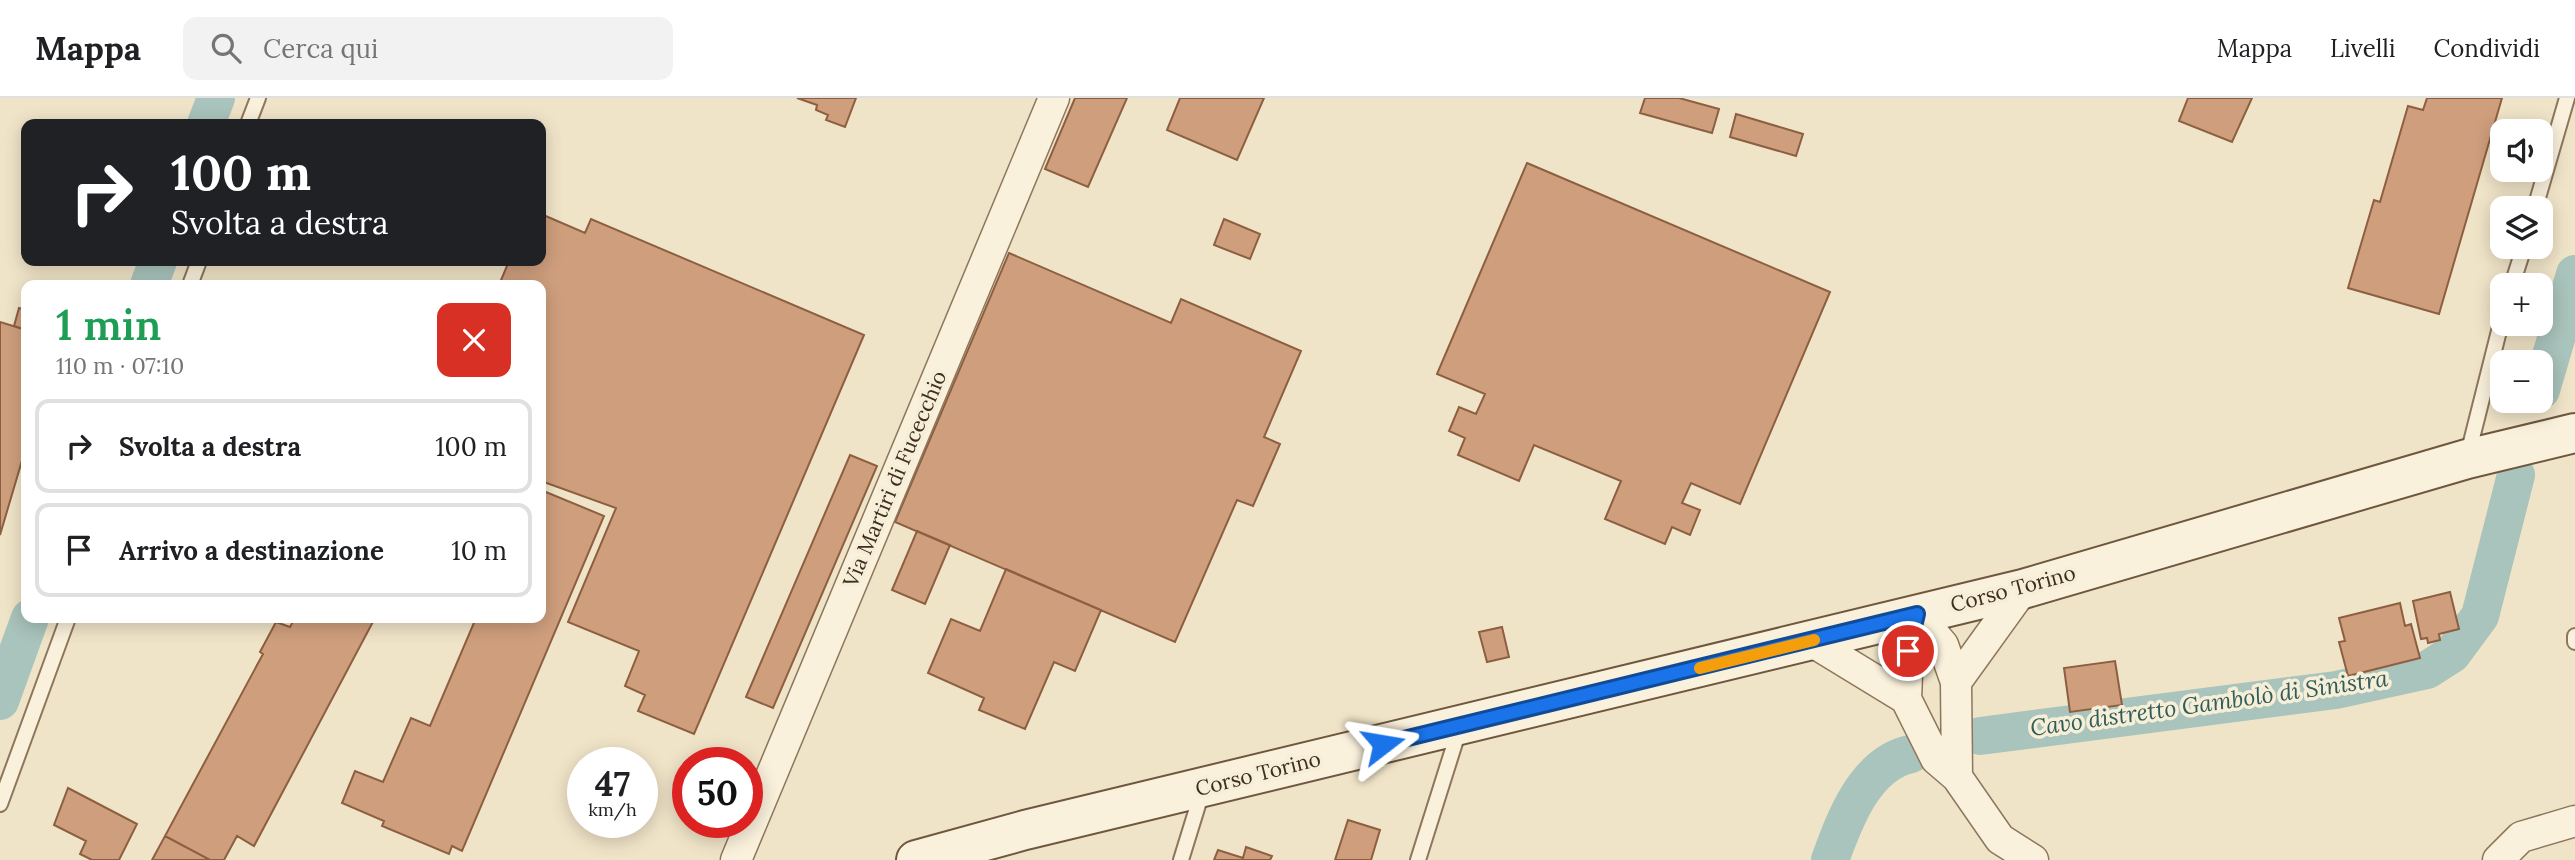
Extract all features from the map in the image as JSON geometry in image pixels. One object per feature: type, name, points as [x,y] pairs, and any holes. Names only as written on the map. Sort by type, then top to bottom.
[{"type":"main road","name":"Corso Torino","points":[[916,860],[1204,787],[2023,589],[2467,459],[2575,432]]},
{"type":"street","name":"Via Martiri di Fucecchio","points":[[736,860],[1054,98]]},
{"type":"street","points":[[1956,682],[2023,589]]},
{"type":"street","points":[[1917,614],[1943,645],[1956,682],[1957,778]]},
{"type":"street","points":[[1917,614],[1908,651],[1906,699],[1936,759],[1957,778],[2000,839],[2033,860]]},
{"type":"street","points":[[1811,641],[1906,699]]},
{"type":"street","points":[[2498,860],[2521,837],[2575,821]]},
{"type":"lane","points":[[250,119],[258,98]]},
{"type":"lane","points":[[2538,196],[2567,98]]},
{"type":"lane","points":[[2467,459],[2498,336]]},
{"type":"lane","points":[[0,804],[66,623]]},
{"type":"lane","points":[[2575,636],[2575,642]]},
{"type":"lane","points":[[1418,860],[1460,725]]},
{"type":"lane","points":[[1181,860],[1204,787]]},
{"type":"building","points":[[797,98],[856,98],[845,127],[826,120],[828,115],[816,110],[817,105]]},
{"type":"building","points":[[1075,98],[1127,98],[1088,187],[1045,169]]},
{"type":"building","points":[[1180,98],[1264,98],[1237,160],[1167,130]]},
{"type":"building","points":[[1645,98],[1679,98],[1719,109],[1712,133],[1640,113]]},
{"type":"building","points":[[2188,98],[2252,98],[2232,142],[2179,121]]},
{"type":"building","points":[[2427,98],[2502,98],[2496,119],[2490,119],[2490,139],[2439,314],[2348,288],[2374,200],[2380,202],[2408,106],[2423,110]]},
{"type":"building","points":[[1736,114],[1803,134],[1796,156],[1730,137]]},
{"type":"building","points":[[1527,163],[1830,292],[1740,504],[1691,483],[1682,503],[1700,510],[1690,535],[1672,527],[1665,544],[1605,519],[1621,481],[1534,445],[1519,481],[1458,455],[1465,438],[1449,431],[1459,407],[1476,414],[1485,394],[1437,374]]},
{"type":"building","points":[[546,216],[585,233],[591,219],[864,335],[694,734],[638,711],[645,695],[625,686],[639,651],[568,622],[616,508],[546,483],[546,280],[501,280],[507,266],[546,266]]},
{"type":"building","points":[[1224,219],[1260,234],[1250,259],[1214,245]]},
{"type":"building","points":[[1009,253],[1171,323],[1181,299],[1301,351],[1264,437],[1280,444],[1253,506],[1237,500],[1175,642],[895,522]]},
{"type":"building","points":[[19,308],[21,309],[21,328],[14,326]]},
{"type":"building","points":[[0,322],[21,328],[21,464],[0,535]]},
{"type":"building","points":[[850,455],[877,466],[773,708],[746,697]]},
{"type":"building","points":[[546,492],[604,516],[462,851],[452,846],[449,854],[382,826],[384,821],[342,803],[355,771],[383,782],[411,718],[430,726],[474,623],[546,623]]},
{"type":"building","points":[[917,531],[950,545],[925,604],[892,590]]},
{"type":"building","points":[[1006,569],[1101,610],[1075,671],[1054,662],[1025,729],[979,710],[984,698],[928,673],[951,619],[980,631]]},
{"type":"building","points":[[2450,592],[2459,629],[2439,634],[2440,640],[2428,643],[2427,638],[2421,639],[2413,601]]},
{"type":"building","points":[[2400,603],[2405,626],[2411,624],[2420,658],[2348,676],[2339,642],[2345,641],[2339,618]]},
{"type":"building","points":[[275,623],[290,627],[292,623],[372,623],[254,846],[237,836],[224,860],[210,860],[165,836],[263,654],[260,652]]},
{"type":"building","points":[[1502,627],[1509,657],[1487,662],[1479,632]]},
{"type":"building","points":[[2115,661],[2122,705],[2070,712],[2064,668]]},
{"type":"building","points":[[68,788],[137,824],[119,860],[92,860],[80,854],[86,841],[54,825]]},
{"type":"building","points":[[1348,820],[1380,830],[1371,860],[1335,860]]},
{"type":"building","points":[[165,836],[210,860],[152,860]]},
{"type":"building","points":[[1246,847],[1272,856],[1270,860],[1214,860],[1218,850],[1243,858]]},
{"type":"waterway","points":[[208,119],[216,98]]},
{"type":"waterway","points":[[151,280],[156,266]]},
{"type":"waterway","name":"Cavo distretto Gambolò di Sinistra","points":[[2553,350],[2575,274]]},
{"type":"waterway","name":"Cavo distretto Gambolò di Sinistra","points":[[1980,736],[2336,690],[2427,670],[2452,654],[2480,616],[2516,475]]},
{"type":"waterway","points":[[0,701],[28,623]]},
{"type":"waterway","name":"Cavo distretto Gambolò di Sinistra","points":[[1830,860],[1842,828],[1869,781],[1881,769],[1911,754]]},
{"type":"slow traffic","points":[[1700,668],[1814,640]]},
{"type":"route","points":[[1383,744],[1917,614],[1908,651]]}]
